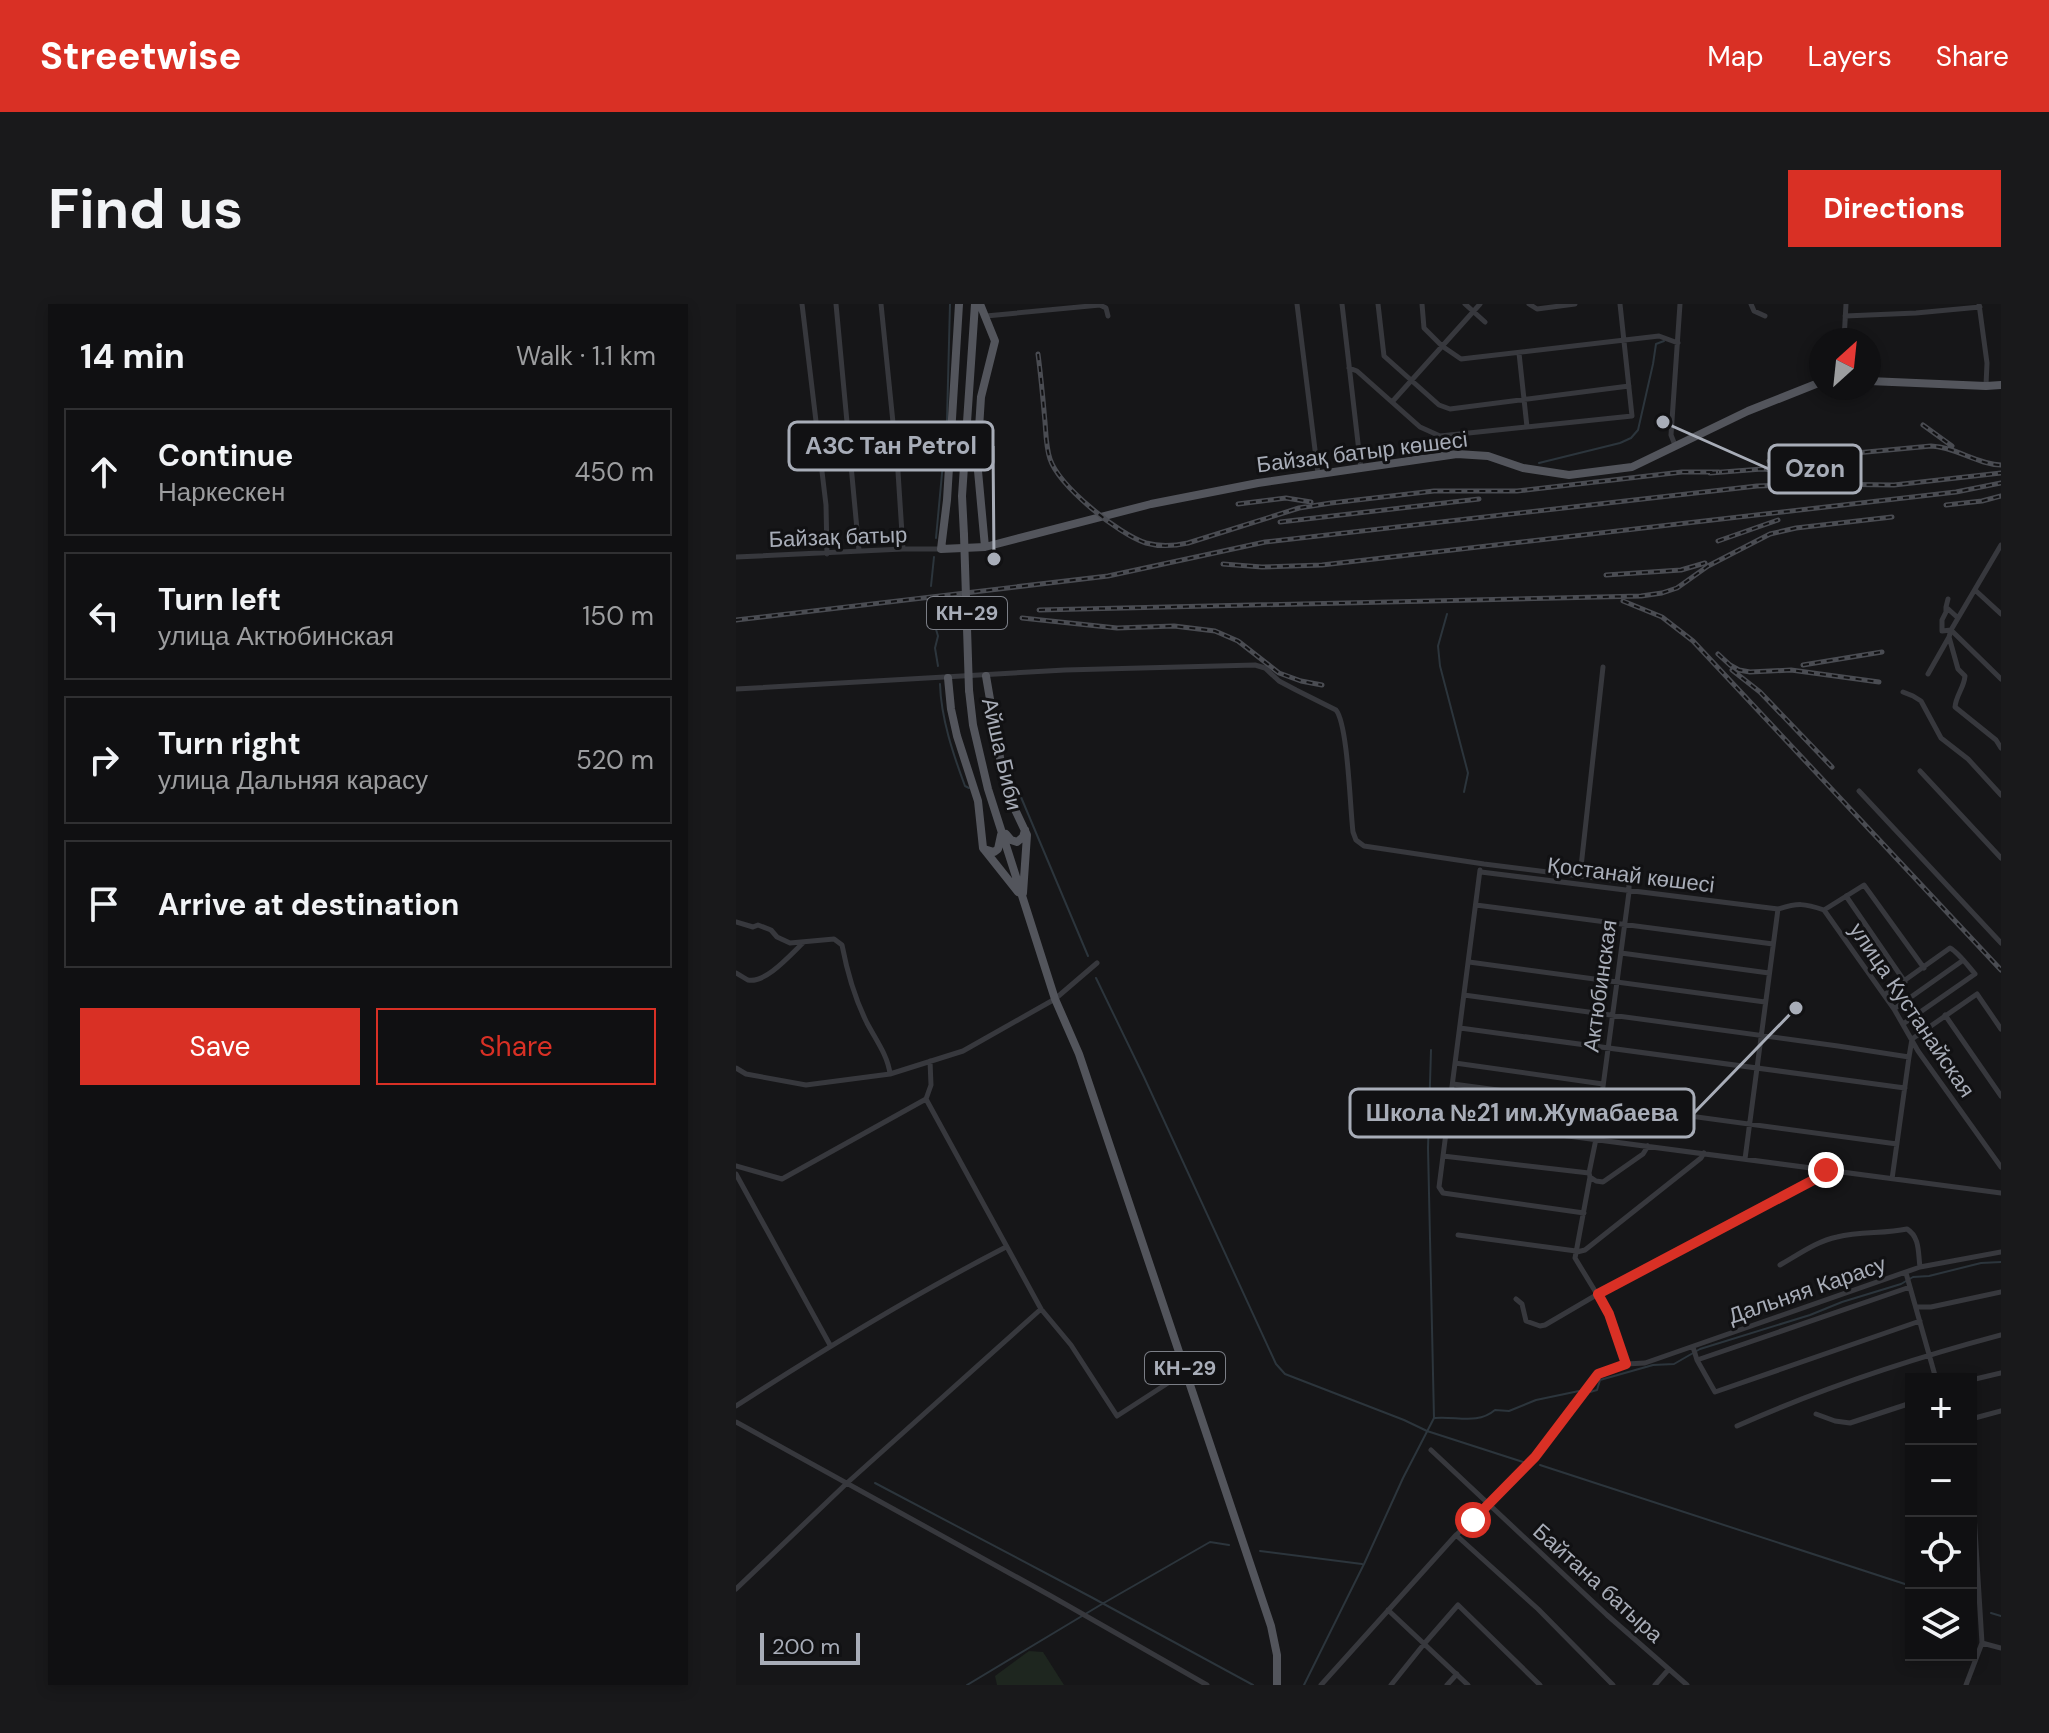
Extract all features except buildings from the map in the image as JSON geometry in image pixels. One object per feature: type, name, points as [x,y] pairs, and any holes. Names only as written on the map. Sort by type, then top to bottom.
[{"type":"main road","points":[[941,549],[959,304]]},
{"type":"main road","points":[[977,304],[995,337],[981,397],[977,460],[985,547]]},
{"type":"main road","name":"КН-29","points":[[973,344],[977,304]]},
{"type":"main road","points":[[973,344],[977,337],[988,335],[992,351]]},
{"type":"main road","name":"Айша Биби","points":[[973,344],[962,496],[969,690],[979,756],[1001,827]]},
{"type":"main road","points":[[1881,382],[2001,385]]},
{"type":"main road","name":"Байзақ батыр көшесі","points":[[941,549],[985,547],[1151,504],[1258,483],[1457,454],[1488,456],[1523,468],[1569,475],[1632,467],[1748,411],[1809,387]]},
{"type":"main road","points":[[986,676],[1002,769],[1010,799],[1027,835],[1022,897]]},
{"type":"main road","points":[[948,678],[957,736],[978,801],[983,848],[1022,897]]},
{"type":"main road","points":[[983,848],[994,852],[998,849],[1001,827]]},
{"type":"main road","points":[[1001,827],[1014,842],[1021,841],[1025,829]]},
{"type":"main road","name":"КН-29","points":[[1001,827],[1055,999],[1079,1054],[1271,1626],[1277,1655],[1277,1685]]},
{"type":"street","points":[[802,304],[826,505],[827,554]]},
{"type":"street","points":[[836,304],[859,551]]},
{"type":"street","points":[[881,304],[903,549]]},
{"type":"street","points":[[1297,304],[1318,475]]},
{"type":"street","points":[[1342,304],[1361,469]]},
{"type":"street","points":[[1378,304],[1384,356],[1439,405],[1450,409],[1629,386]]},
{"type":"street","points":[[1422,304],[1424,328],[1461,359],[1659,336],[1678,343]]},
{"type":"street","points":[[1465,304],[1485,322]]},
{"type":"street","points":[[1392,402],[1480,304]]},
{"type":"street","points":[[1529,304],[1537,309],[1575,304]]},
{"type":"street","points":[[1349,368],[1357,371],[1420,427],[1440,436],[1632,416],[1620,304]]},
{"type":"street","points":[[1675,445],[1671,435],[1680,304]]},
{"type":"street","points":[[1751,304],[1754,311],[1765,316]]},
{"type":"street","points":[[1844,328],[1846,304]]},
{"type":"street","points":[[984,316],[1100,305],[1106,308],[1108,316]]},
{"type":"street","points":[[1845,316],[1916,313],[1980,305],[1987,363],[1986,386]]},
{"type":"street","points":[[1519,353],[1527,428]]},
{"type":"street","points":[[887,537],[888,550]]},
{"type":"street","points":[[858,539],[902,537]]},
{"type":"street","points":[[1928,674],[2001,545]]},
{"type":"street","name":"Байзақ батыр","points":[[736,557],[941,549]]},
{"type":"street","points":[[1995,557],[2001,563]]},
{"type":"street","points":[[1975,590],[2001,614]]},
{"type":"street","points":[[1948,599],[1942,631],[1950,633],[2001,679]]},
{"type":"street","points":[[1946,607],[1958,618]]},
{"type":"street","points":[[1950,633],[1953,658],[1965,676],[1955,707],[1996,740],[2001,748]]},
{"type":"street","points":[[736,689],[1065,670],[1255,665],[1340,714],[1353,832],[1364,846],[1624,881],[1629,888]]},
{"type":"street","points":[[1580,876],[1603,667]]},
{"type":"street","points":[[1903,692],[1921,701],[1941,738],[1968,759],[2001,795]]},
{"type":"street","points":[[1920,771],[2001,858]]},
{"type":"street","points":[[1859,791],[2001,943]]},
{"type":"street","points":[[1475,863],[1481,872],[1439,1187],[1443,1193],[1584,1213]]},
{"type":"street","name":"Қостанай көшесі","points":[[1481,872],[1629,888],[1778,909]]},
{"type":"street","points":[[1824,910],[1864,885],[1924,968]]},
{"type":"street","name":"Актюбинская","points":[[1577,1252],[1596,1139],[1629,888]]},
{"type":"street","points":[[1846,896],[1905,982]]},
{"type":"street","name":"улица Кустанайская","points":[[1778,909],[1805,903],[1824,910],[2001,1167]]},
{"type":"street","points":[[1476,905],[1773,944]]},
{"type":"street","points":[[1745,1159],[1778,909]]},
{"type":"street","points":[[736,922],[771,930],[790,943],[834,939],[842,945],[848,973],[867,1023],[889,1063],[890,1074]]},
{"type":"street","points":[[736,973],[750,980],[758,979],[779,966],[805,941]]},
{"type":"street","points":[[1884,995],[1950,948],[1975,974],[1903,1024]]},
{"type":"street","points":[[1621,953],[1769,973]]},
{"type":"street","points":[[1894,1009],[1962,961]]},
{"type":"street","points":[[1469,962],[1765,1002]]},
{"type":"street","points":[[737,1069],[746,1074],[806,1085],[890,1074],[963,1051],[1055,999],[1097,963]]},
{"type":"street","points":[[1892,1179],[1912,1039],[1977,994],[2001,1029]]},
{"type":"street","points":[[1464,995],[1909,1057]]},
{"type":"street","points":[[1945,1015],[2001,1096]]},
{"type":"street","points":[[1460,1028],[1905,1088]]},
{"type":"street","points":[[736,1166],[782,1179],[926,1099],[931,1085],[930,1061]]},
{"type":"street","points":[[1455,1063],[1603,1084]]},
{"type":"street","points":[[1453,1084],[1897,1144]]},
{"type":"street","points":[[926,1099],[1041,1309],[1071,1345],[1117,1416],[1186,1372]]},
{"type":"street","points":[[1447,1120],[2001,1193]]},
{"type":"street","points":[[1443,1156],[1590,1175],[1596,1181],[1603,1182],[1643,1154],[1648,1146]]},
{"type":"street","points":[[1994,1156],[2001,1151]]},
{"type":"street","points":[[1458,1235],[1577,1252],[1585,1250],[1704,1153]]},
{"type":"street","points":[[1516,1299],[1522,1304],[1526,1321],[1540,1326],[1821,1176],[1826,1170]]},
{"type":"street","points":[[736,1174],[830,1345]]},
{"type":"street","points":[[1780,1265],[1839,1236],[1907,1229],[1917,1239],[1920,1267]]},
{"type":"street","points":[[736,1406],[830,1345],[1006,1247]]},
{"type":"street","points":[[1577,1252],[1575,1258],[1609,1314],[1626,1364]]},
{"type":"street","name":"Дальняя Карасу","points":[[1321,1685],[1456,1535],[1535,1457],[1598,1374],[1626,1364],[1645,1363],[1908,1280],[1920,1267],[2001,1252]]},
{"type":"street","points":[[1697,1359],[1908,1280],[1934,1373]]},
{"type":"street","points":[[1916,1307],[1931,1307],[2001,1292]]},
{"type":"street","points":[[736,1589],[847,1483],[1041,1309]]},
{"type":"street","points":[[1693,1347],[1715,1392],[1920,1321]]},
{"type":"street","points":[[1737,1426],[1782,1406],[1929,1354],[2001,1335]]},
{"type":"street","points":[[1977,1379],[2001,1373]]},
{"type":"street","points":[[1816,1414],[1850,1423],[1905,1405]]},
{"type":"street","points":[[1977,1417],[2001,1411]]},
{"type":"street","points":[[736,1422],[1207,1685]]},
{"type":"street","name":"Байтана батыра","points":[[1431,1450],[1612,1620],[1687,1685]]},
{"type":"street","points":[[1966,1685],[1982,1643],[1974,1517]]},
{"type":"street","points":[[1456,1535],[1530,1601],[1613,1685]]},
{"type":"street","points":[[1391,1685],[1458,1605],[1540,1685]]},
{"type":"street","points":[[1388,1610],[1468,1685]]},
{"type":"street","points":[[1982,1643],[2001,1648]]},
{"type":"street","points":[[1655,1685],[1669,1669]]},
{"type":"street","points":[[1447,1685],[1457,1674]]},
{"type":"shaded area","points":[[1029,1651],[1043,1652],[1064,1685],[997,1685],[995,1676]]},
{"type":"waterway","points":[[936,538],[947,420],[950,304]]},
{"type":"waterway","points":[[1539,463],[1631,438],[1638,430],[1656,344],[1664,341]]},
{"type":"waterway","points":[[931,586],[934,557]]},
{"type":"waterway","points":[[933,602],[938,666]]},
{"type":"waterway","points":[[1447,614],[1438,646],[1440,666],[1468,773],[1464,792]]},
{"type":"waterway","points":[[940,684],[948,736],[965,786],[969,788]]},
{"type":"waterway","points":[[1013,791],[1018,790],[1088,956]]},
{"type":"waterway","points":[[1096,978],[1276,1364],[1285,1374],[1427,1431],[1523,1462]]},
{"type":"waterway","points":[[1304,1685],[1434,1418],[1428,1148],[1431,1050]]},
{"type":"waterway","points":[[1590,1392],[1597,1390],[1600,1380],[1653,1365],[1674,1364],[1700,1349],[1810,1315],[1901,1284],[1913,1277],[2001,1262]]},
{"type":"waterway","points":[[1435,1418],[1481,1417],[1495,1410],[1509,1411],[1536,1400],[1579,1391]]},
{"type":"waterway","points":[[1540,1465],[1905,1584]]},
{"type":"waterway","points":[[875,1483],[1253,1685]]},
{"type":"waterway","points":[[967,1685],[1210,1542],[1229,1545]]},
{"type":"waterway","points":[[1260,1551],[1362,1564]]},
{"type":"waterway","points":[[1991,1613],[2001,1616]]},
{"type":"railway","points":[[1038,354],[1047,445],[1056,470],[1077,495],[1106,520],[1134,538],[1151,544],[1167,546],[1188,543],[1299,508],[1331,503],[1434,491],[1517,491],[1682,472],[1719,472]]},
{"type":"railway","points":[[1923,425],[1952,446]]},
{"type":"railway","points":[[1769,461],[1931,446],[2001,465]]},
{"type":"railway","points":[[1710,473],[1762,469],[1821,477]]},
{"type":"railway","points":[[736,620],[1108,576],[1265,542],[1757,486],[1894,485],[2001,473]]},
{"type":"railway","points":[[1223,564],[1262,567],[1322,565],[1956,492],[2001,483]]},
{"type":"railway","points":[[1946,505],[2001,496]]},
{"type":"railway","points":[[1238,504],[1286,498],[1311,502]]},
{"type":"railway","points":[[1280,522],[1479,499]]},
{"type":"railway","points":[[1039,610],[1641,596],[1677,588],[1708,566],[1770,534],[1892,517]]},
{"type":"railway","points":[[1718,541],[1778,520]]},
{"type":"railway","points":[[1606,575],[1681,570],[1705,563]]},
{"type":"railway","points":[[1623,601],[1662,617],[1693,641],[2001,970]]},
{"type":"railway","points":[[1022,618],[1117,628],[1174,626],[1215,631],[1238,641],[1279,673],[1322,685]]},
{"type":"railway","points":[[1803,665],[1882,652]]},
{"type":"railway","points":[[1718,654],[1730,665],[1750,672],[1791,670],[1879,682]]},
{"type":"railway","points":[[1732,670],[1760,692],[1832,767]]},
{"type":"place","name":"Ozon","points":[[1663,422]]},
{"type":"place","name":"АЗС Тан Petrol","points":[[994,559]]},
{"type":"place","name":"Школа №21 им.Жумабаева","points":[[1796,1008]]},
{"type":"route","points":[[1473,1520],[1535,1457],[1598,1374],[1626,1364],[1609,1314],[1598,1294],[1821,1176],[1826,1170]]}]
